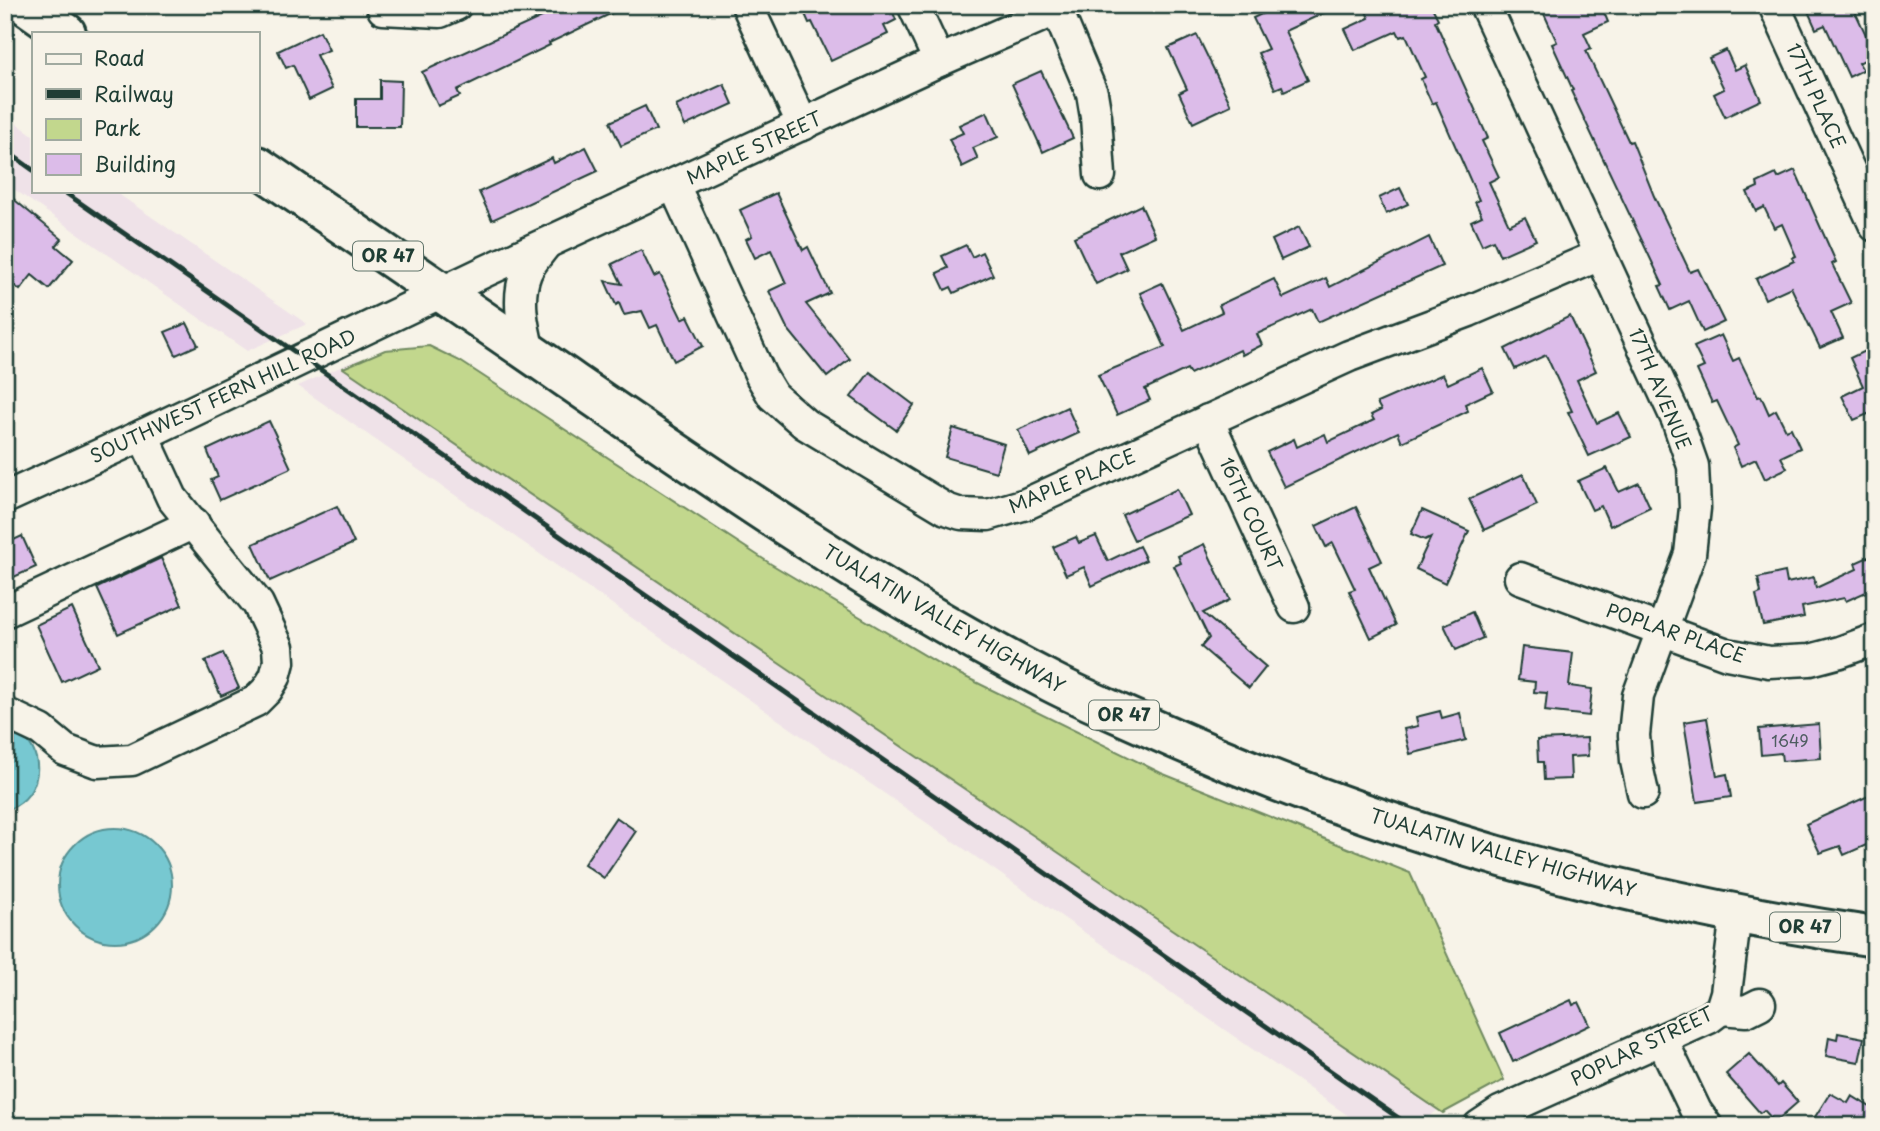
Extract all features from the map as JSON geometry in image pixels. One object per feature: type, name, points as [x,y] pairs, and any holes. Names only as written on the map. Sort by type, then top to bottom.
[{"type":"highway","points":[[26,5],[65,32]]},
{"type":"highway","name":"TUALATIN VALLEY HIGHWAY","points":[[259,167],[820,549],[1054,683],[1186,744],[1362,813],[1446,841],[1586,881],[1737,914],[1875,936]]},
{"type":"street","points":[[383,9],[440,12],[456,5]]},
{"type":"street","points":[[747,5],[803,125]]},
{"type":"street","points":[[913,5],[939,61]]},
{"type":"street","name":"17TH AVENUE","points":[[1485,5],[1677,419],[1693,466],[1695,508],[1690,554],[1638,696],[1635,715],[1636,761],[1643,793]]},
{"type":"street","name":"17TH PLACE","points":[[1774,5],[1875,226]]},
{"type":"street","points":[[1062,7],[1092,93],[1100,175]]},
{"type":"street","name":"MAPLE STREET","points":[[441,293],[939,61],[1062,7]]},
{"type":"street","name":"MAPLE PLACE","points":[[674,186],[761,376],[773,396],[805,424],[946,509],[974,516],[1006,510],[1349,356],[1469,311],[1600,255]]},
{"type":"street","points":[[529,352],[520,310],[523,282],[527,270],[546,244]]},
{"type":"street","name":"SOUTHWEST FERN HILL ROAD","points":[[5,498],[441,293]]},
{"type":"street","name":"16TH COURT","points":[[1208,421],[1294,607]]},
{"type":"street","points":[[5,713],[41,730],[65,750],[97,762],[132,760],[256,701],[275,677],[279,662],[278,647],[258,604],[172,498],[143,435]]},
{"type":"street","points":[[5,612],[194,523]]},
{"type":"street","name":"POPLAR PLACE","points":[[1520,578],[1727,654],[1769,662],[1810,660],[1875,639]]},
{"type":"street","name":"POPLAR STREET","points":[[1479,1126],[1500,1112],[1662,1040],[1709,1018],[1721,1009],[1726,993],[1737,914]]},
{"type":"street","points":[[1721,1009],[1746,1011],[1760,1004]]},
{"type":"street","points":[[1662,1040],[1696,1111],[1707,1126]]},
{"type":"shaded area","points":[[5,115],[32,134],[32,192],[115,192],[307,324],[247,351],[5,183]]},
{"type":"shaded area","points":[[358,359],[1438,1110],[1417,1126],[1363,1126],[298,386]]},
{"type":"green space","points":[[429,346],[460,361],[771,564],[943,666],[1161,773],[1410,873],[1504,1080],[1443,1113],[343,368],[385,350]]},
{"type":"water","points":[[5,727],[25,738],[36,758],[37,769],[36,780],[25,799],[5,810]]},
{"type":"water","points":[[115,828],[137,832],[155,845],[168,863],[172,885],[168,907],[155,925],[137,938],[115,942],[93,938],[75,925],[62,907],[58,885],[62,863],[75,845],[93,832]]},
{"type":"building","points":[[568,5],[629,5],[457,90],[460,96],[438,106],[422,72]]},
{"type":"building","points":[[801,5],[890,5],[896,20],[884,26],[888,34],[831,61]]},
{"type":"building","points":[[1281,5],[1341,5],[1285,31],[1308,80],[1284,91],[1282,86],[1275,89],[1258,53],[1268,49],[1253,18]]},
{"type":"building","points":[[1363,5],[1431,5],[1438,19],[1435,21],[1488,138],[1482,141],[1499,177],[1489,182],[1509,225],[1525,217],[1536,240],[1500,256],[1493,240],[1482,245],[1471,221],[1482,216],[1475,202],[1479,200],[1436,102],[1432,104],[1421,79],[1425,77],[1406,35],[1400,37],[1397,31],[1355,50],[1345,29],[1369,18]]},
{"type":"building","points":[[1540,5],[1601,5],[1608,22],[1584,33],[1591,48],[1586,51],[1629,142],[1632,141],[1654,196],[1690,272],[1698,269],[1724,322],[1703,332],[1689,301],[1670,310],[1659,286],[1663,285],[1571,91],[1573,90],[1552,44],[1557,42]]},
{"type":"building","points":[[1816,5],[1852,5],[1875,54],[1859,63],[1863,70],[1849,77],[1825,25],[1816,29],[1807,9]]},
{"type":"building","points":[[320,31],[329,50],[316,55],[332,89],[309,100],[293,65],[286,68],[278,51]]},
{"type":"building","points":[[1197,35],[1231,105],[1193,123],[1179,93],[1187,89],[1168,48]]},
{"type":"building","points":[[1726,50],[1735,70],[1745,65],[1761,100],[1725,117],[1714,94],[1724,89],[1709,58]]},
{"type":"building","points":[[1041,71],[1073,138],[1043,152],[1012,84]]},
{"type":"building","points":[[380,80],[401,81],[400,127],[356,127],[356,99],[380,99]]},
{"type":"building","points":[[724,84],[733,104],[685,126],[676,106]]},
{"type":"building","points":[[645,106],[656,130],[621,146],[610,122]]},
{"type":"building","points":[[987,112],[998,137],[973,148],[978,159],[962,167],[949,139],[963,133],[959,125]]},
{"type":"building","points":[[586,147],[598,171],[492,220],[479,192],[552,158],[554,163]]},
{"type":"building","points":[[1795,170],[1836,262],[1832,264],[1851,303],[1831,312],[1843,338],[1820,348],[1791,287],[1765,299],[1756,279],[1794,261],[1792,258],[1796,256],[1782,224],[1774,228],[1764,207],[1756,211],[1747,192],[1758,187],[1757,183],[1776,174],[1778,178]]},
{"type":"building","points":[[1400,188],[1408,204],[1386,214],[1379,198]]},
{"type":"building","points":[[5,192],[62,239],[56,246],[73,260],[49,289],[32,275],[20,290],[5,278]]},
{"type":"building","points":[[776,193],[803,250],[808,247],[830,293],[806,304],[850,359],[827,377],[787,328],[769,291],[786,283],[771,250],[755,258],[746,239],[752,236],[740,210]]},
{"type":"building","points":[[1141,205],[1155,236],[1119,252],[1127,269],[1096,284],[1074,237]]},
{"type":"building","points":[[1299,227],[1309,247],[1281,260],[1272,240]]},
{"type":"building","points":[[1429,237],[1442,266],[1318,322],[1312,309],[1257,334],[1262,345],[1242,355],[1240,350],[1190,374],[1187,369],[1145,389],[1150,400],[1117,415],[1098,375],[1165,347],[1140,293],[1162,283],[1184,330],[1222,312],[1219,305],[1274,279],[1283,298],[1326,278],[1330,287]]},
{"type":"building","points":[[966,245],[972,257],[982,252],[993,275],[954,293],[951,287],[945,290],[937,273],[948,268],[942,256]]},
{"type":"building","points":[[641,250],[654,277],[660,274],[682,319],[688,316],[703,346],[674,361],[657,325],[650,328],[642,311],[624,315],[619,303],[616,305],[605,281],[622,284],[612,264]]},
{"type":"building","points":[[1570,316],[1596,371],[1577,380],[1597,423],[1619,413],[1631,437],[1589,456],[1546,355],[1515,369],[1505,349]]},
{"type":"building","points":[[187,323],[198,345],[176,355],[165,332]]},
{"type":"building","points":[[1721,335],[1733,361],[1739,358],[1769,414],[1776,410],[1786,430],[1791,428],[1800,448],[1781,457],[1787,468],[1765,479],[1756,459],[1741,466],[1733,448],[1738,445],[1717,401],[1712,403],[1697,370],[1704,367],[1694,347]]},
{"type":"building","points":[[1875,346],[1875,411],[1854,420],[1842,396],[1863,386],[1850,358]]},
{"type":"building","points":[[1482,368],[1493,391],[1465,404],[1468,411],[1402,442],[1398,432],[1284,487],[1267,452],[1294,439],[1297,447],[1325,434],[1328,442],[1374,420],[1371,415],[1381,410],[1377,403],[1443,374],[1448,384]]},
{"type":"building","points":[[870,372],[914,405],[896,430],[851,397]]},
{"type":"building","points":[[1067,407],[1079,433],[1030,456],[1018,430]]},
{"type":"building","points":[[269,421],[291,468],[220,500],[211,480],[218,477],[207,450]]},
{"type":"building","points":[[953,428],[1004,444],[996,472],[945,457]]},
{"type":"building","points":[[1607,468],[1619,492],[1639,483],[1650,507],[1610,526],[1601,506],[1592,510],[1578,481]]},
{"type":"building","points":[[1523,474],[1537,505],[1484,530],[1469,499]]},
{"type":"building","points":[[1177,489],[1189,515],[1134,540],[1122,515]]},
{"type":"building","points":[[337,506],[354,543],[270,581],[253,544]]},
{"type":"building","points":[[1356,507],[1382,561],[1369,567],[1396,625],[1371,638],[1349,591],[1355,589],[1333,543],[1326,547],[1316,526]]},
{"type":"building","points":[[1422,510],[1469,531],[1445,583],[1416,569],[1431,537],[1425,540],[1411,534]]},
{"type":"building","points":[[22,536],[36,567],[5,581],[5,544]]},
{"type":"building","points":[[1096,536],[1108,561],[1139,546],[1146,560],[1092,586],[1084,567],[1066,575],[1053,547],[1076,537],[1079,543]]},
{"type":"building","points":[[1204,544],[1230,600],[1203,613],[1266,667],[1249,688],[1201,647],[1209,638],[1174,566],[1181,563],[1178,556]]},
{"type":"building","points":[[1875,554],[1875,606],[1868,591],[1846,601],[1844,598],[1802,607],[1804,617],[1763,625],[1756,595],[1761,593],[1758,578],[1785,572],[1787,583],[1814,577],[1816,588],[1857,569],[1855,563]]},
{"type":"building","points":[[161,558],[182,605],[118,634],[97,588]]},
{"type":"building","points":[[72,608],[98,665],[62,682],[36,625]]},
{"type":"building","points":[[1472,612],[1483,638],[1456,650],[1444,625]]},
{"type":"building","points":[[1522,647],[1573,653],[1569,686],[1592,689],[1589,716],[1545,711],[1547,693],[1534,692],[1535,682],[1518,680]]},
{"type":"building","points":[[223,653],[239,688],[221,696],[205,661]]},
{"type":"building","points":[[1440,711],[1442,718],[1460,713],[1466,740],[1410,754],[1404,729],[1418,726],[1416,717]]},
{"type":"building","points":[[1707,718],[1717,776],[1727,774],[1731,797],[1697,802],[1684,722]]},
{"type":"building","points":[[1819,724],[1821,758],[1782,761],[1781,753],[1761,755],[1759,729]]},
{"type":"building","points":[[1587,738],[1588,756],[1570,757],[1571,779],[1544,780],[1543,762],[1538,762],[1537,740]]},
{"type":"building","points":[[1875,793],[1875,832],[1867,835],[1871,843],[1844,855],[1840,846],[1820,853],[1806,824]]},
{"type":"building","points":[[616,817],[636,831],[604,878],[584,864]]},
{"type":"building","points":[[1571,1000],[1573,1005],[1579,1002],[1590,1025],[1513,1062],[1500,1033]]},
{"type":"building","points":[[1838,1033],[1864,1038],[1859,1062],[1826,1056],[1829,1037],[1837,1039]]},
{"type":"building","points":[[1749,1054],[1778,1086],[1781,1083],[1798,1102],[1775,1122],[1764,1110],[1760,1113],[1726,1074]]},
{"type":"building","points":[[1830,1093],[1848,1103],[1852,1096],[1875,1110],[1865,1126],[1828,1126],[1815,1117]]},
{"type":"railway","points":[[5,150],[32,169]]},
{"type":"railway","points":[[64,192],[1410,1126]]}]
